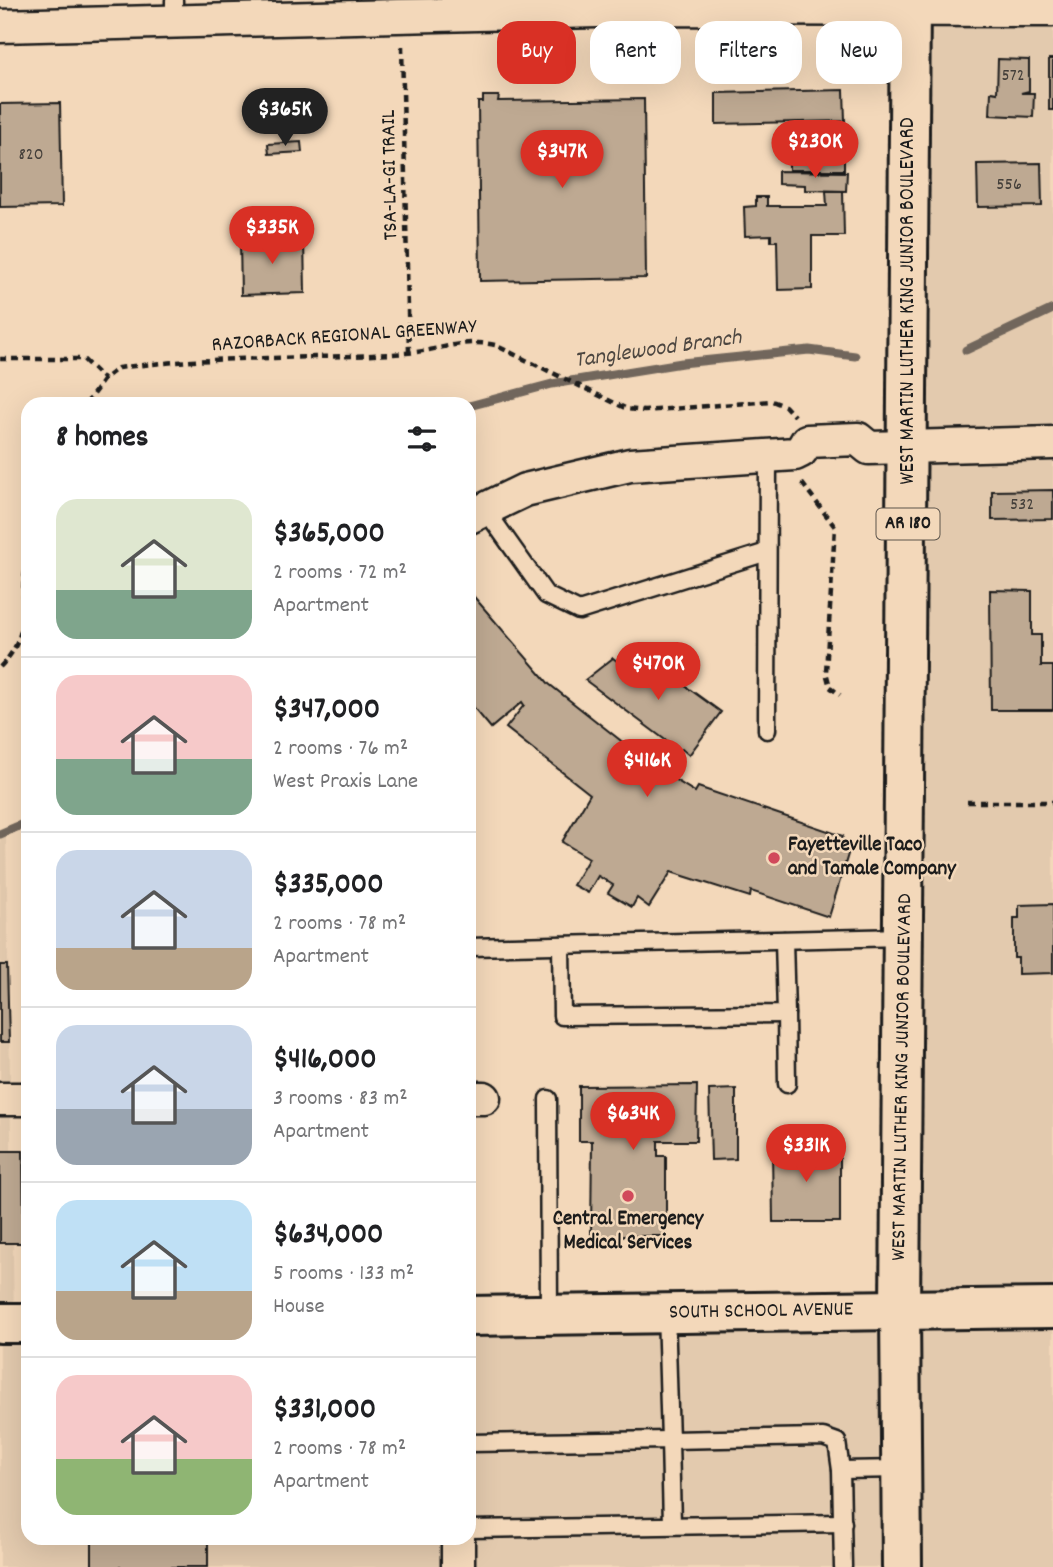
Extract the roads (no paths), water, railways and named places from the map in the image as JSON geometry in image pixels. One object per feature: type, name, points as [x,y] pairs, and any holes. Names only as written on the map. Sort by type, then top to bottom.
[{"type":"main road","name":"WEST MARTIN LUTHER KING JUNIOR BOULEVARD","points":[[902,1567],[901,1310],[910,6]]},
{"type":"main road","name":"SOUTH SCHOOL AVENUE","points":[[476,1316],[1053,1308]]},
{"type":"main road","points":[[0,1323],[21,1323]]},
{"type":"street","points":[[0,26],[174,11],[394,18],[588,6],[676,9],[910,6],[1053,10]]},
{"type":"street","points":[[477,513],[524,490],[631,465],[801,451],[807,441],[858,439],[869,448],[1053,443]]},
{"type":"street","points":[[0,1099],[21,1099]]},
{"type":"street","points":[[458,1545],[458,1567]]},
{"type":"lane","points":[[767,730],[768,454]]},
{"type":"lane","points":[[477,513],[546,595],[579,611],[767,552]]},
{"type":"lane","points":[[476,947],[904,937]]},
{"type":"lane","points":[[784,940],[787,1084]]},
{"type":"lane","points":[[561,945],[562,1016],[786,1014]]},
{"type":"lane","points":[[548,1099],[549,1315]]},
{"type":"lane","points":[[666,1313],[672,1525]]},
{"type":"lane","points":[[476,1443],[823,1437],[837,1442],[841,1471],[843,1567]]},
{"type":"lane","points":[[841,1471],[902,1469]]},
{"type":"lane","points":[[476,1529],[843,1523]]},
{"type":"waterway","name":"Tanglewood Branch","points":[[966,350],[1053,309]]},
{"type":"waterway","name":"Tanglewood Branch","points":[[476,404],[552,384],[682,363],[809,350],[855,356]]},
{"type":"waterway","name":"Tanglewood Branch","points":[[0,834],[21,825]]},
{"type":"place","name":"Fayetteville Taco and Tamale Company","points":[[774,858]]},
{"type":"place","name":"Central Emergency Medical Services","points":[[628,1196]]}]
